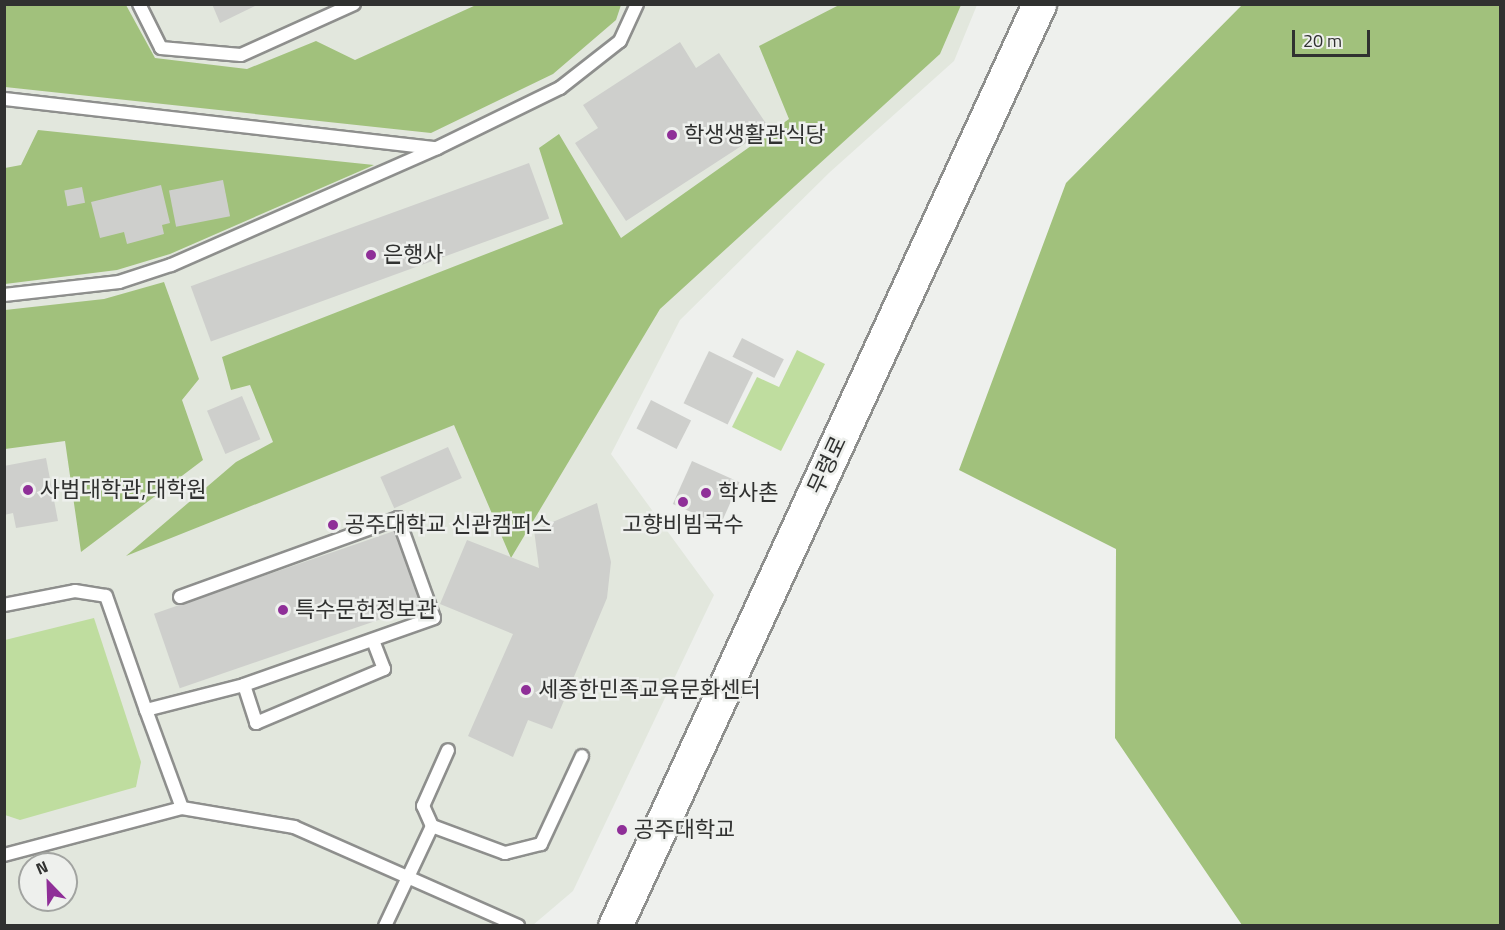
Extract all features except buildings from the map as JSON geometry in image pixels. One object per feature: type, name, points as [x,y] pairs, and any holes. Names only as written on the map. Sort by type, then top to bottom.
[{"type":"main road","name":"무령로","points":[[615,926],[1039,4]]},
{"type":"lane","points":[[139,4],[161,48],[241,55],[354,4]]},
{"type":"lane","points":[[4,295],[119,282],[171,266],[437,148],[560,88],[620,40],[637,4]]},
{"type":"lane","points":[[4,99],[437,148]]},
{"type":"lane","points":[[146,710],[244,685],[434,618],[398,518],[180,597]]},
{"type":"lane","points":[[4,605],[75,591],[106,596],[182,808]]},
{"type":"lane","points":[[244,685],[256,723],[384,669],[373,640]]},
{"type":"lane","points":[[448,750],[423,806],[432,826],[505,853],[541,844],[582,756]]},
{"type":"lane","points":[[4,855],[182,808],[294,827],[518,926]]},
{"type":"lane","points":[[385,926],[432,826]]},
{"type":"shaded area","name":"공주대학교 신관캠퍼스","points":[[5,5],[977,5],[954,61],[830,172],[680,320],[611,454],[714,595],[573,891],[533,925],[5,926]]},
{"type":"green space","points":[[5,4],[126,5],[155,58],[247,69],[316,41],[355,60],[476,5],[621,5],[616,20],[553,74],[431,133],[5,87]]},
{"type":"green space","points":[[839,5],[961,5],[940,54],[660,309],[511,558],[454,425],[126,556],[236,462],[273,442],[250,385],[231,390],[222,357],[563,224],[539,148],[559,134],[621,238],[789,119],[759,46]]},
{"type":"green space","points":[[1242,5],[1500,5],[1500,925],[1242,925],[1115,738],[1116,549],[959,470],[1066,183]]},
{"type":"green space","points":[[38,130],[374,165],[170,254],[117,270],[5,284],[5,168],[21,165]]},
{"type":"green space","points":[[164,282],[199,379],[182,400],[203,460],[81,552],[65,441],[5,449],[5,310],[104,299]]},
{"type":"green space","points":[[797,350],[825,364],[781,451],[732,427],[757,377],[779,387]]},
{"type":"green space","points":[[94,618],[141,762],[136,787],[20,820],[5,815],[5,640]]},
{"type":"place","name":"학생생활관식당","points":[[672,135]]},
{"type":"place","name":"은행사","points":[[371,255]]},
{"type":"place","name":"사범대학관,대학원","points":[[28,490]]},
{"type":"place","name":"학사촌","points":[[706,493]]},
{"type":"place","name":"고향비빔국수","points":[[683,502]]},
{"type":"place","name":"공주대학교 신관캠퍼스","points":[[333,525]]},
{"type":"place","name":"특수문헌정보관","points":[[283,610]]},
{"type":"place","name":"세종한민족교육문화센터","points":[[526,690]]},
{"type":"place","name":"공주대학교","points":[[622,830]]}]
